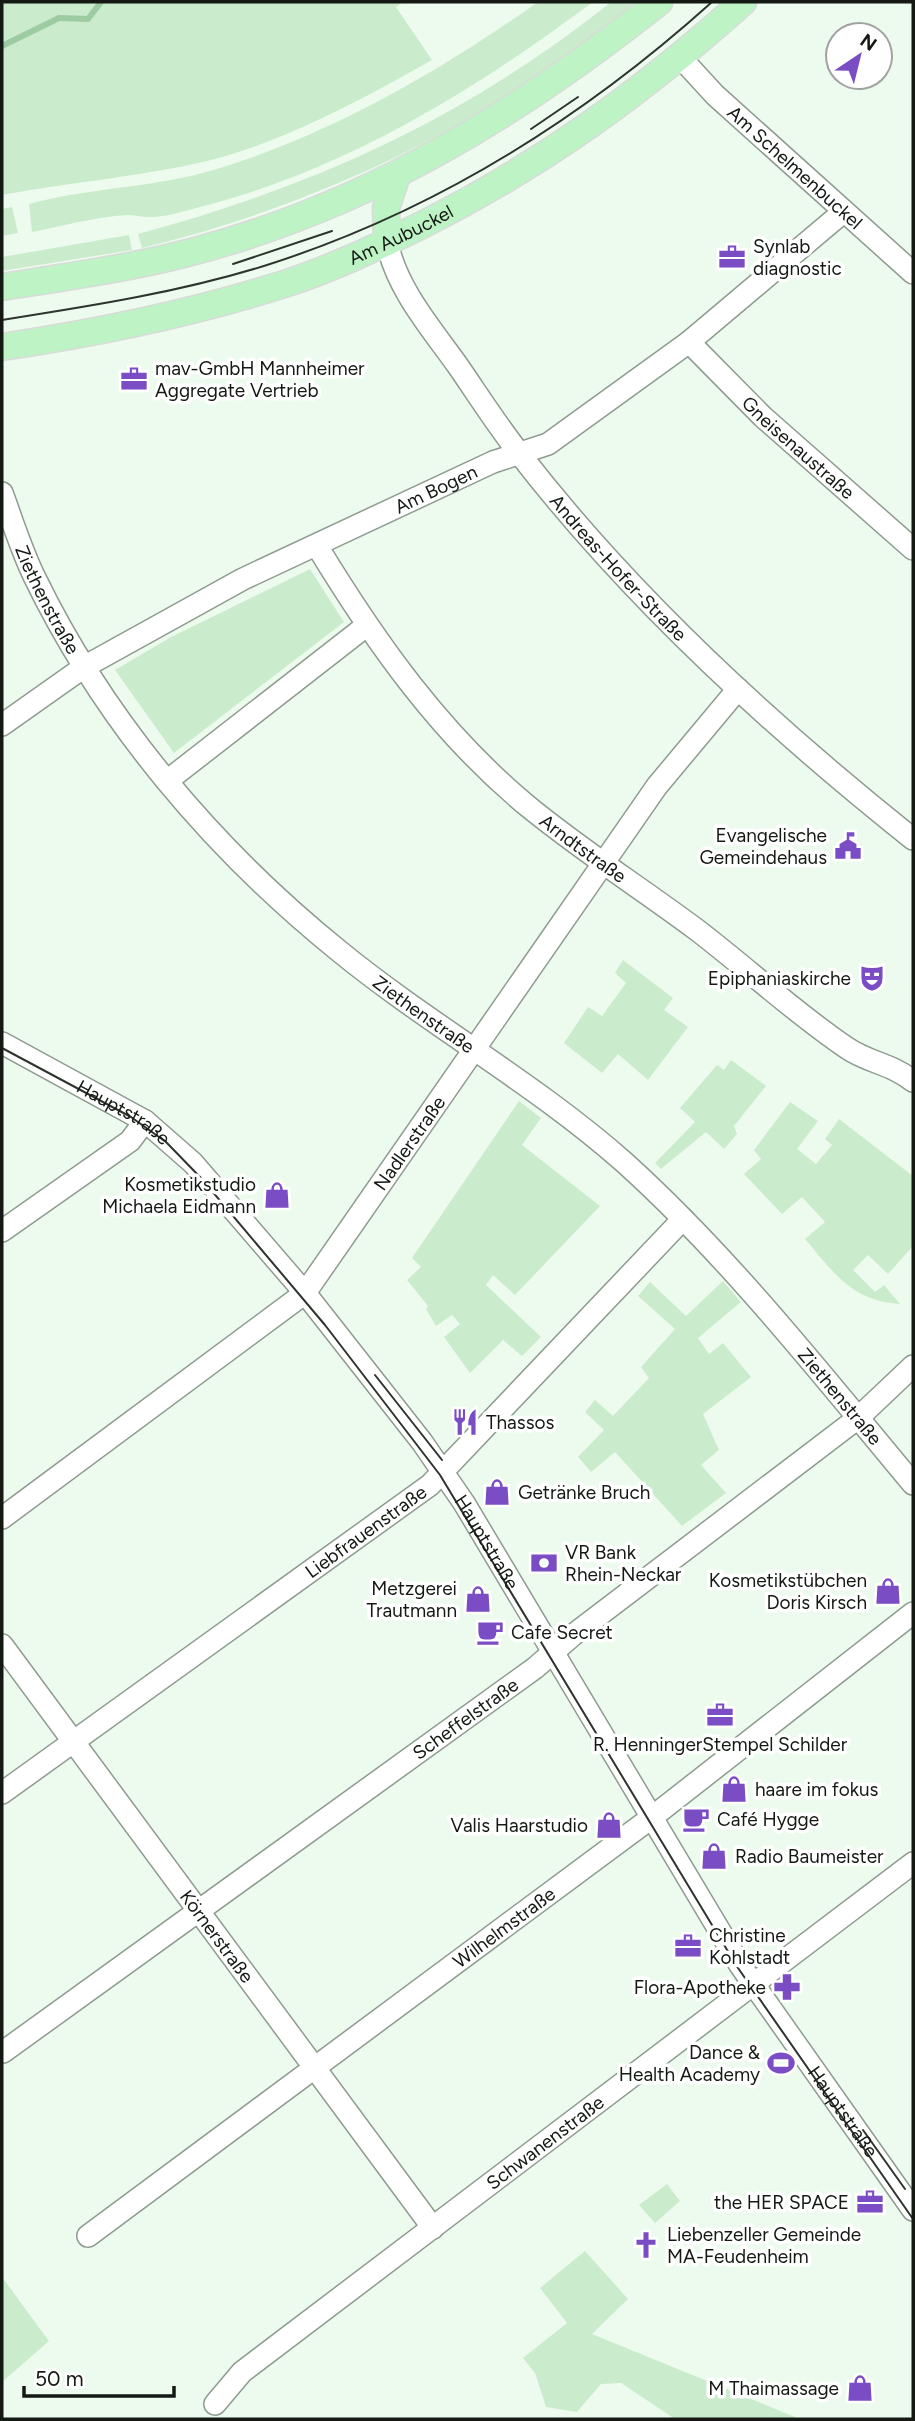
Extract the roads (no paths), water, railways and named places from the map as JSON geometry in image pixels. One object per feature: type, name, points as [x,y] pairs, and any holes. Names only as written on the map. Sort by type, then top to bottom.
[{"type":"main road","points":[[2,287],[115,269],[195,251],[282,223],[397,175],[520,105],[587,59],[659,2]]},
{"type":"main road","name":"Am Aubuckel","points":[[2,347],[82,335],[202,308],[283,285],[387,242],[486,192],[615,110],[681,58],[743,2]]},
{"type":"main road","points":[[387,242],[386,208],[397,175]]},
{"type":"street","name":"Am Schelmenbuckel","points":[[681,58],[715,95],[842,213],[913,274]]},
{"type":"street","name":"Am Bogen","points":[[2,725],[84,667],[243,579],[493,462],[548,444],[689,342],[842,213]]},
{"type":"street","name":"Andreas-Hofer-Straße","points":[[387,242],[391,264],[428,324],[519,453],[618,568],[738,689],[822,767],[913,839]]},
{"type":"street","name":"Gneisenaustraße","points":[[689,342],[763,417],[913,549]]},
{"type":"street","name":"Ziethenstraße","points":[[2,493],[33,575],[84,667],[123,725],[167,781],[241,862],[293,912],[387,987],[554,1105],[624,1162],[756,1295],[913,1484]]},
{"type":"street","name":"Arndtstraße","points":[[317,546],[366,626],[422,700],[474,757],[530,808],[696,929],[848,1049],[887,1064],[913,1081]]},
{"type":"street","points":[[167,781],[366,626]]},
{"type":"street","name":"Nadlerstraße","points":[[2,1518],[305,1293],[603,863],[677,760],[738,689]]},
{"type":"street","name":"Hauptstraße","points":[[2,1043],[145,1121],[193,1163],[305,1293],[444,1474],[754,1986],[913,2210]]},
{"type":"street","points":[[2,1231],[130,1141],[145,1121]]},
{"type":"street","name":"Liebfrauenstraße","points":[[2,1793],[444,1474],[683,1219]]},
{"type":"street","name":"Scheffelstraße","points":[[3,2052],[553,1652],[858,1418],[913,1366]]},
{"type":"street","name":"Wilhelmstraße","points":[[89,2236],[651,1818],[913,1613]]},
{"type":"street","name":"Körnerstraße","points":[[2,1644],[433,2228]]},
{"type":"street","name":"Schwanenstraße","points":[[215,2404],[242,2372],[913,1863]]},
{"type":"waterway","points":[[2,46],[59,18],[88,19],[101,2]]},
{"type":"tram line","points":[[2,320],[136,297],[235,275],[328,243],[388,218],[447,189],[558,122],[611,85],[712,2]]},
{"type":"tram line","points":[[531,129],[578,97]]},
{"type":"tram line","points":[[233,264],[332,231]]},
{"type":"tram line","points":[[2,1048],[131,1117],[166,1142],[201,1178],[325,1325],[440,1475],[738,1968],[913,2219]]},
{"type":"tram line","points":[[375,1375],[442,1460]]},
{"type":"tram line","points":[[863,2130],[905,2189]]},
{"type":"place","name":"Synlab diagnostic","points":[[732,257]]},
{"type":"place","name":"mav-GmbH Mannheimer Aggregate Vertrieb","points":[[134,379]]},
{"type":"place","name":"Evangelische Gemeindehaus","points":[[848,846]]},
{"type":"place","name":"Epiphaniaskirche","points":[[872,978]]},
{"type":"place","name":"Kosmetikstudio Michaela Eidmann","points":[[277,1195]]},
{"type":"place","name":"Thassos","points":[[465,1422]]},
{"type":"place","name":"Getränke Bruch","points":[[497,1492]]},
{"type":"place","name":"VR Bank Rhein-Neckar","points":[[544,1563]]},
{"type":"place","name":"Kosmetikstübchen Doris Kirsch","points":[[888,1591]]},
{"type":"place","name":"Metzgerei Trautmann","points":[[478,1599]]},
{"type":"place","name":"Cafe Secret","points":[[490,1632]]},
{"type":"place","name":"R. HenningerStempel Schilder","points":[[720,1715]]},
{"type":"place","name":"haare im fokus","points":[[734,1789]]},
{"type":"place","name":"Café Hygge","points":[[696,1819]]},
{"type":"place","name":"Valis Haarstudio","points":[[609,1825]]},
{"type":"place","name":"Radio Baumeister","points":[[714,1856]]},
{"type":"place","name":"Christine Kohlstadt","points":[[688,1946]]},
{"type":"place","name":"Flora-Apotheke","points":[[787,1987]]},
{"type":"place","name":"Dance & Health Academy","points":[[781,2063]]},
{"type":"place","name":"the HER SPACE","points":[[870,2202]]},
{"type":"place","name":"Liebenzeller Gemeinde MA-Feudenheim","points":[[646,2245]]},
{"type":"place","name":"M Thaimassage","points":[[860,2388]]}]
